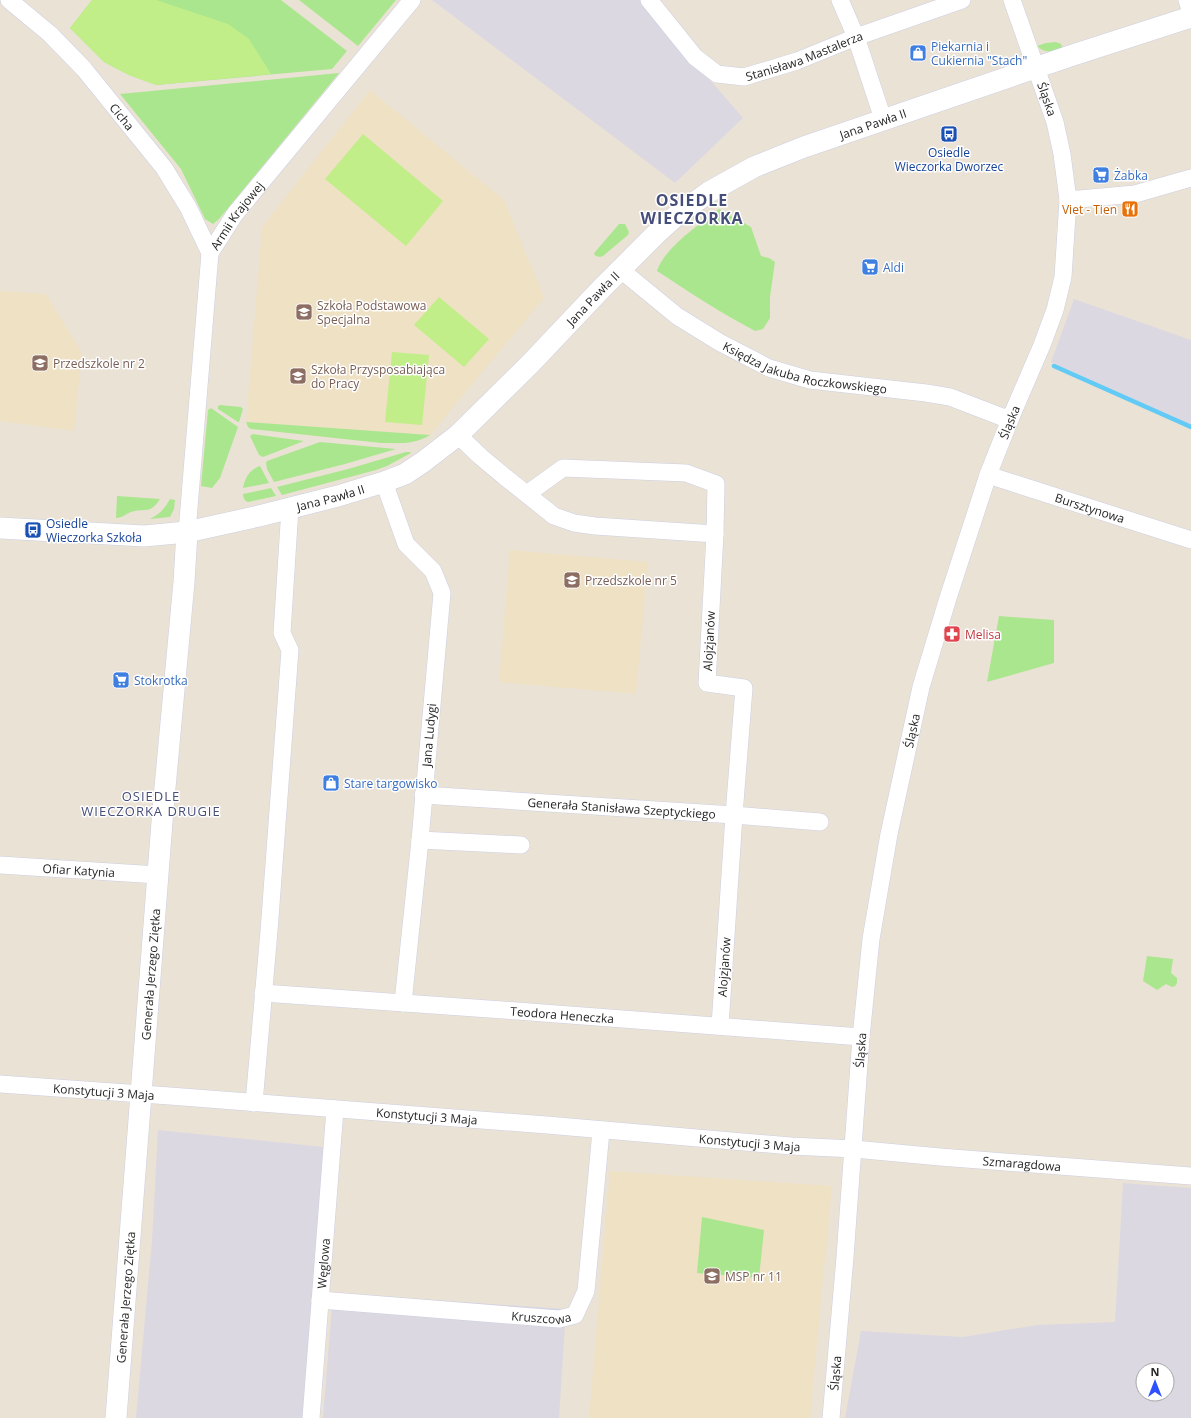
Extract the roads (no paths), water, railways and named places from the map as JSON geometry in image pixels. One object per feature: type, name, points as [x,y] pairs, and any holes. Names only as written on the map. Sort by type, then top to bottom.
[{"type":"street","name":"Cicha","points":[[9,0],[50,34],[84,69],[164,168],[188,206],[210,253]]},
{"type":"street","name":"Armii Krajowej","points":[[187,532],[210,253],[236,214],[412,0]]},
{"type":"street","name":"Stanisława Mastalerza","points":[[649,0],[695,57],[717,74],[744,77],[797,61],[856,37],[962,0]]},
{"type":"street","points":[[840,0],[856,37],[883,119]]},
{"type":"street","name":"Śląska","points":[[832,1418],[854,1149],[861,1037],[871,939],[885,853],[921,687],[988,475],[1011,417],[1033,369],[1055,310],[1063,277],[1068,200],[1064,166],[1055,122],[1012,0]]},
{"type":"street","points":[[1187,0],[1191,13]]},
{"type":"street","name":"Jana Pawła II","points":[[0,528],[144,536],[187,532],[227,524],[338,496],[384,482],[404,474],[423,462],[458,435],[530,364],[656,234],[676,216],[709,192],[754,167],[804,147],[1036,67],[1191,17]]},
{"type":"street","points":[[1068,200],[1135,194],[1191,178]]},
{"type":"street","name":"Księdza Jakuba Roczkowskiego","points":[[621,270],[677,316],[718,342],[770,368],[810,380],[950,397],[1002,417],[1011,417]]},
{"type":"street","points":[[458,435],[481,457],[554,516],[574,523],[595,526],[715,534],[716,484],[686,473],[562,468],[527,494]]},
{"type":"street","name":"Bursztynowa","points":[[988,475],[1191,540]]},
{"type":"street","name":"Jana Ludygi","points":[[384,482],[406,544],[433,571],[442,593],[420,840],[403,1003]]},
{"type":"street","points":[[254,1103],[290,650],[282,633],[290,508]]},
{"type":"street","name":"Generała Jerzego Ziętka","points":[[116,1418],[158,875],[184,582],[187,532]]},
{"type":"street","name":"Alojzjanów","points":[[715,534],[707,683],[744,688],[720,1026]]},
{"type":"street","name":"Generała Stanisława Szeptyckiego","points":[[423,795],[820,822]]},
{"type":"street","points":[[420,840],[521,845]]},
{"type":"street","name":"Ofiar Katynia","points":[[0,865],[158,875]]},
{"type":"street","name":"Teodora Heneczka","points":[[263,993],[861,1037]]},
{"type":"street","name":"Konstytucji 3 Maja","points":[[0,1084],[335,1109],[791,1146],[854,1149]]},
{"type":"street","name":"Węglowa","points":[[311,1418],[335,1109]]},
{"type":"street","name":"Kruszcowa","points":[[320,1300],[559,1319],[575,1315],[586,1291],[602,1131]]},
{"type":"street","name":"Szmaragdowa","points":[[854,1149],[1191,1176]]},
{"type":"waterway","points":[[1054,366],[1191,427]]},
{"type":"place","name":"Piekarnia i Cukiernia \"Stach\"","points":[[918,53]]},
{"type":"place","name":"Osiedle Wieczorka Dworzec","points":[[949,134]]},
{"type":"place","name":"Żabka","points":[[1101,175]]},
{"type":"place","name":"Viet - Tien","points":[[1130,209]]},
{"type":"place","name":"Aldi","points":[[870,267]]},
{"type":"place","name":"Szkoła Podstawowa Specjalna","points":[[304,312]]},
{"type":"place","name":"Przedszkole nr 2","points":[[40,363]]},
{"type":"place","name":"Szkoła Przysposabiająca do Pracy","points":[[298,376]]},
{"type":"place","name":"Osiedle Wieczorka Szkoła","points":[[33,530]]},
{"type":"place","name":"Przedszkole nr 5","points":[[572,580]]},
{"type":"place","name":"Melisa","points":[[952,634]]},
{"type":"place","name":"Stokrotka","points":[[121,680]]},
{"type":"place","name":"Stare targowisko","points":[[331,783]]},
{"type":"place","name":"MSP nr 11","points":[[712,1276]]},
{"type":"district","name":"OSIEDLE WIECZORKA","points":[[692,209]]},
{"type":"district","name":"OSIEDLE WIECZORKA DRUGIE","points":[[151,804]]}]
